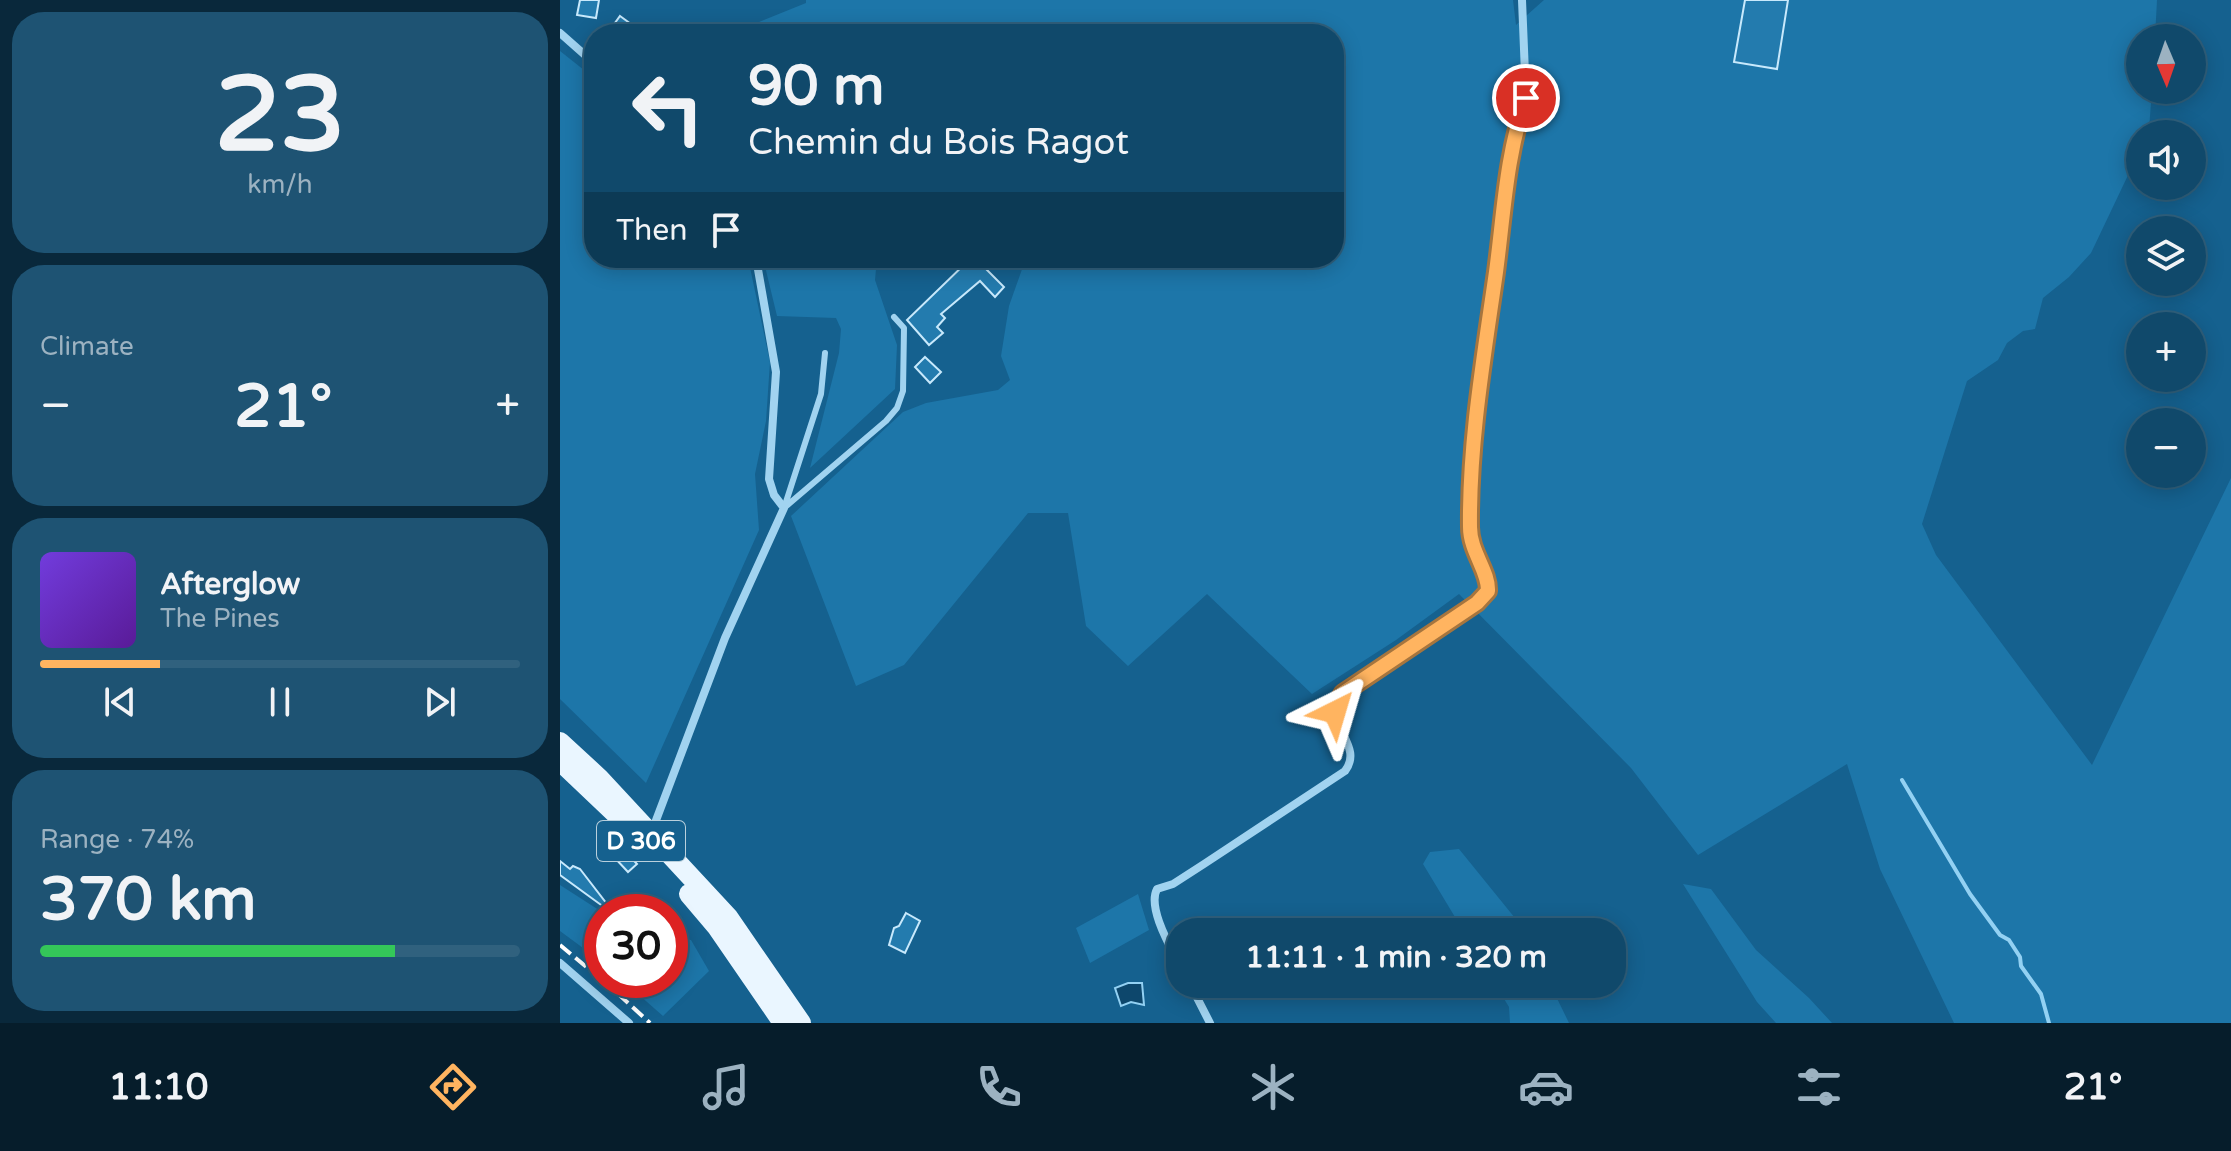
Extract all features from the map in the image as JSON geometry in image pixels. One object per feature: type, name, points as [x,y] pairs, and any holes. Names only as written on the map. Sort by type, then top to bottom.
[{"type":"main road","name":"D 306","points":[[560,742],[599,778],[728,917],[801,1023]]},
{"type":"main road","name":"D 306","points":[[560,761],[672,874],[717,927],[783,1023]]},
{"type":"street","points":[[1166,934],[1157,914],[1154,896],[1157,889],[1173,884],[1345,771],[1351,752],[1336,720],[1339,699],[1486,595],[1487,580],[1471,544],[1469,503],[1481,380],[1511,145],[1526,98],[1522,0]]},
{"type":"street","points":[[560,33],[584,54]]},
{"type":"street","points":[[648,830],[655,823],[725,638],[784,508],[774,495],[769,479],[776,372],[758,268]]},
{"type":"street","points":[[560,963],[629,1023]]},
{"type":"street","points":[[1197,998],[1210,1023]]},
{"type":"lane","points":[[784,508],[886,421],[897,408],[903,391],[905,344],[904,328],[894,317]]},
{"type":"lane","points":[[784,508],[821,394],[825,353]]},
{"type":"shaded area","points":[[806,0],[1513,0],[1516,25],[1544,0],[2157,0],[2156,24],[2126,24],[2126,104],[2151,104],[2150,120],[2126,120],[2126,179],[2091,253],[2069,277],[2043,298],[2035,329],[2023,331],[2007,343],[1998,360],[1967,381],[1922,524],[1936,555],[2092,765],[2231,478],[2231,1023],[1954,1023],[1880,869],[1847,764],[1698,855],[1631,768],[1459,594],[1396,640],[1312,694],[1207,594],[1128,666],[1086,626],[1068,513],[1028,513],[904,665],[856,686],[791,516],[903,412],[926,403],[998,390],[1010,380],[1001,356],[1009,306],[1022,268],[1344,268],[1344,24],[754,24],[806,3]]},
{"type":"shaded area","points":[[560,51],[584,70],[584,268],[750,268],[770,362],[766,421],[755,474],[759,530],[646,783],[560,699]]},
{"type":"shaded area","points":[[765,268],[876,268],[875,280],[897,345],[895,389],[810,468],[839,353],[841,329],[836,318],[777,316]]},
{"type":"shaded area","points":[[1459,849],[1515,918],[1456,918],[1423,864],[1430,852]]},
{"type":"shaded area","points":[[1683,884],[1711,889],[1756,950],[1832,1023],[1776,1023],[1757,1002]]},
{"type":"shaded area","points":[[560,885],[584,900],[584,949],[560,931]]},
{"type":"shaded area","points":[[1138,894],[1149,930],[1090,963],[1076,928]]},
{"type":"shaded area","points":[[688,940],[691,940],[709,971],[688,992]]},
{"type":"shaded area","points":[[1128,983],[1142,983],[1144,1005],[1131,1002],[1121,1006],[1115,988]]},
{"type":"shaded area","points":[[642,998],[681,998],[663,1016]]},
{"type":"shaded area","points":[[1504,998],[1557,998],[1569,1023],[1510,1023],[1509,1007]]},
{"type":"building","points":[[580,0],[599,0],[596,18],[577,15]]},
{"type":"building","points":[[1745,0],[1788,0],[1777,69],[1734,62]]},
{"type":"building","points":[[620,16],[631,24],[614,24]]},
{"type":"building","points":[[961,268],[985,268],[1004,287],[995,297],[980,281],[941,314],[945,318],[937,327],[943,333],[929,345],[907,320]]},
{"type":"building","points":[[925,357],[941,372],[930,383],[915,367]]},
{"type":"building","points":[[621,847],[637,864],[628,872],[613,856]]},
{"type":"building","points":[[560,861],[570,869],[573,866],[580,869],[599,894],[586,894],[560,875]]},
{"type":"building","points":[[906,913],[920,921],[905,953],[889,945],[894,928],[899,926]]},
{"type":"waterway","points":[[1902,780],[1970,894],[2020,957],[2021,966],[2041,994],[2049,1023]]},
{"type":"railway","points":[[560,945],[584,965]]},
{"type":"railway","points":[[623,998],[650,1023]]},
{"type":"route","points":[[1335,712],[1343,693],[1477,603],[1488,591],[1487,580],[1471,544],[1469,503],[1481,380],[1511,145],[1526,98]]}]
